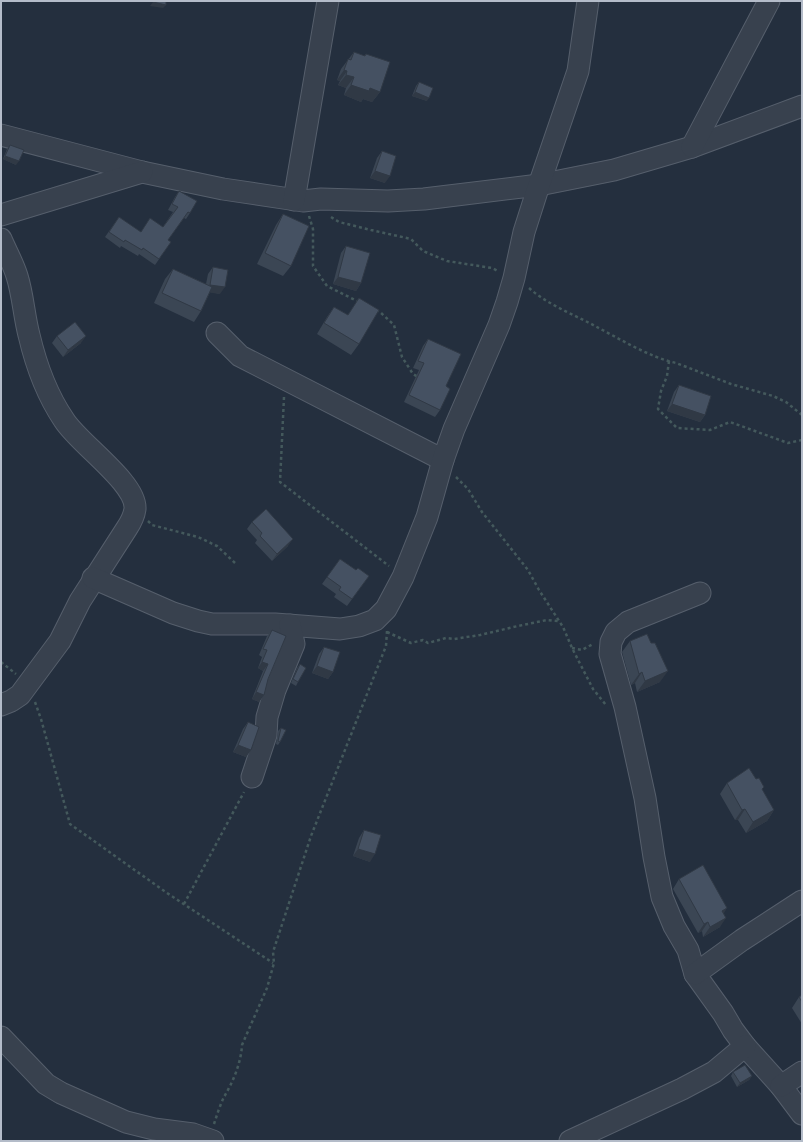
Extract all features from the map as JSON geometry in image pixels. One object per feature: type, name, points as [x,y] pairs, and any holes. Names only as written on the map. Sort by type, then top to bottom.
[{"type":"street","points":[[298,200],[328,1]]},
{"type":"street","points":[[94,578],[173,613],[198,621],[226,624],[275,624],[340,629],[383,620],[403,577],[427,517],[454,429],[499,325],[514,278],[524,232],[538,185],[578,71],[588,1]]},
{"type":"street","points":[[692,147],[769,1]]},
{"type":"street","points":[[1,135],[142,172],[223,189],[298,200],[321,199],[388,201],[424,199],[538,185],[614,170],[692,147],[802,106]]},
{"type":"street","points":[[1,215],[142,172]]},
{"type":"street","points":[[1,239],[17,275],[29,336],[45,385],[54,406],[66,424],[125,484],[133,497],[135,508],[133,518],[128,528],[80,601],[60,641],[20,695],[12,701],[1,705]]},
{"type":"street","points":[[216,333],[240,356],[442,465]]},
{"type":"street","points":[[700,593],[628,622],[616,632],[611,642],[610,654],[625,707],[645,798],[662,897],[674,926],[688,950],[695,974],[745,1046],[781,1086],[802,1114]]},
{"type":"street","points":[[252,777],[266,735],[267,717],[275,690],[294,644],[290,625]]},
{"type":"street","points":[[695,974],[742,940],[802,901]]},
{"type":"street","points":[[1,1038],[46,1084],[61,1093],[126,1122],[154,1129],[193,1134],[213,1141]]},
{"type":"street","points":[[570,1141],[682,1089],[714,1072],[745,1046]]},
{"type":"street","points":[[781,1086],[802,1072]]},
{"type":"path","points":[[298,200],[314,229],[313,266],[327,286],[360,303]]},
{"type":"path","points":[[327,215],[339,222],[411,239],[423,251],[447,261],[492,268],[514,278],[562,310],[626,343],[668,361],[731,384],[773,396],[786,402],[802,415]]},
{"type":"path","points":[[374,309],[380,312],[394,325],[402,358],[413,374],[424,380]]},
{"type":"path","points":[[668,361],[667,376],[660,391],[658,409],[677,428],[710,430],[730,422],[788,443],[802,440]]},
{"type":"path","points":[[285,379],[280,482],[403,577]]},
{"type":"path","points":[[442,465],[458,478],[468,489],[482,512],[528,570],[558,621],[563,626],[572,648],[593,689],[606,706],[611,709]]},
{"type":"path","points":[[135,508],[152,525],[198,537],[217,546],[235,563]]},
{"type":"path","points":[[383,620],[410,643],[423,640],[428,643],[446,638],[454,639],[480,635],[547,620],[558,621]]},
{"type":"path","points":[[213,1141],[214,1125],[224,1098],[230,1089],[242,1054],[242,1045],[267,988],[274,963],[273,952],[309,843],[386,646],[383,620]]},
{"type":"path","points":[[1,662],[28,684],[41,719],[70,824],[184,904],[274,963]]},
{"type":"path","points":[[184,904],[252,777]]},
{"type":"building","points":[[166,1],[166,5],[153,2]]},
{"type":"building","points":[[354,52],[365,56],[366,54],[390,62],[380,92],[370,88],[369,91],[351,85],[354,77],[346,75],[347,71],[344,70],[348,59],[351,60]]},
{"type":"building","points":[[419,82],[433,88],[429,98],[415,92]]},
{"type":"building","points":[[10,145],[24,150],[19,161],[5,156]]},
{"type":"building","points":[[382,151],[396,156],[390,176],[375,171]]},
{"type":"building","points":[[179,191],[197,201],[190,213],[188,212],[168,240],[171,242],[159,259],[143,248],[142,250],[125,240],[124,242],[109,232],[119,217],[141,232],[150,218],[163,227],[178,207],[172,204]]},
{"type":"building","points":[[283,214],[309,226],[291,266],[265,253]]},
{"type":"building","points":[[346,246],[370,253],[361,283],[338,277]]},
{"type":"building","points":[[213,267],[228,270],[225,287],[210,285]]},
{"type":"building","points":[[173,269],[212,287],[201,311],[162,293]]},
{"type":"building","points":[[359,298],[379,310],[359,344],[324,323],[334,307],[348,315]]},
{"type":"building","points":[[75,322],[86,336],[68,350],[57,336]]},
{"type":"building","points":[[428,339],[461,354],[446,386],[450,389],[440,410],[409,395],[424,363],[418,361]]},
{"type":"building","points":[[679,385],[711,396],[705,415],[672,404]]},
{"type":"building","points":[[266,509],[293,539],[277,554],[260,536],[262,533],[252,522]]},
{"type":"building","points":[[340,559],[356,570],[358,568],[369,576],[352,599],[339,590],[341,587],[327,577]]},
{"type":"building","points":[[272,630],[286,636],[268,679],[264,695],[256,692],[268,664],[262,662],[267,650],[263,649]]},
{"type":"building","points":[[647,634],[651,643],[655,643],[668,671],[645,681],[642,672],[639,674],[630,641]]},
{"type":"building","points":[[324,647],[340,652],[333,672],[317,666]]},
{"type":"building","points":[[300,664],[306,668],[298,682],[293,679]]},
{"type":"building","points":[[248,722],[259,727],[251,750],[238,745]]},
{"type":"building","points":[[281,728],[286,730],[280,742],[278,741]]},
{"type":"building","points":[[749,768],[756,779],[759,778],[764,787],[762,789],[774,810],[753,822],[745,809],[742,810],[727,783]]},
{"type":"building","points":[[364,830],[381,835],[375,854],[358,849]]},
{"type":"building","points":[[703,865],[727,908],[722,911],[726,918],[710,927],[708,922],[704,924],[679,879]]},
{"type":"building","points":[[802,995],[802,1002],[799,997]]},
{"type":"building","points":[[745,1065],[752,1076],[740,1083],[733,1072]]}]
